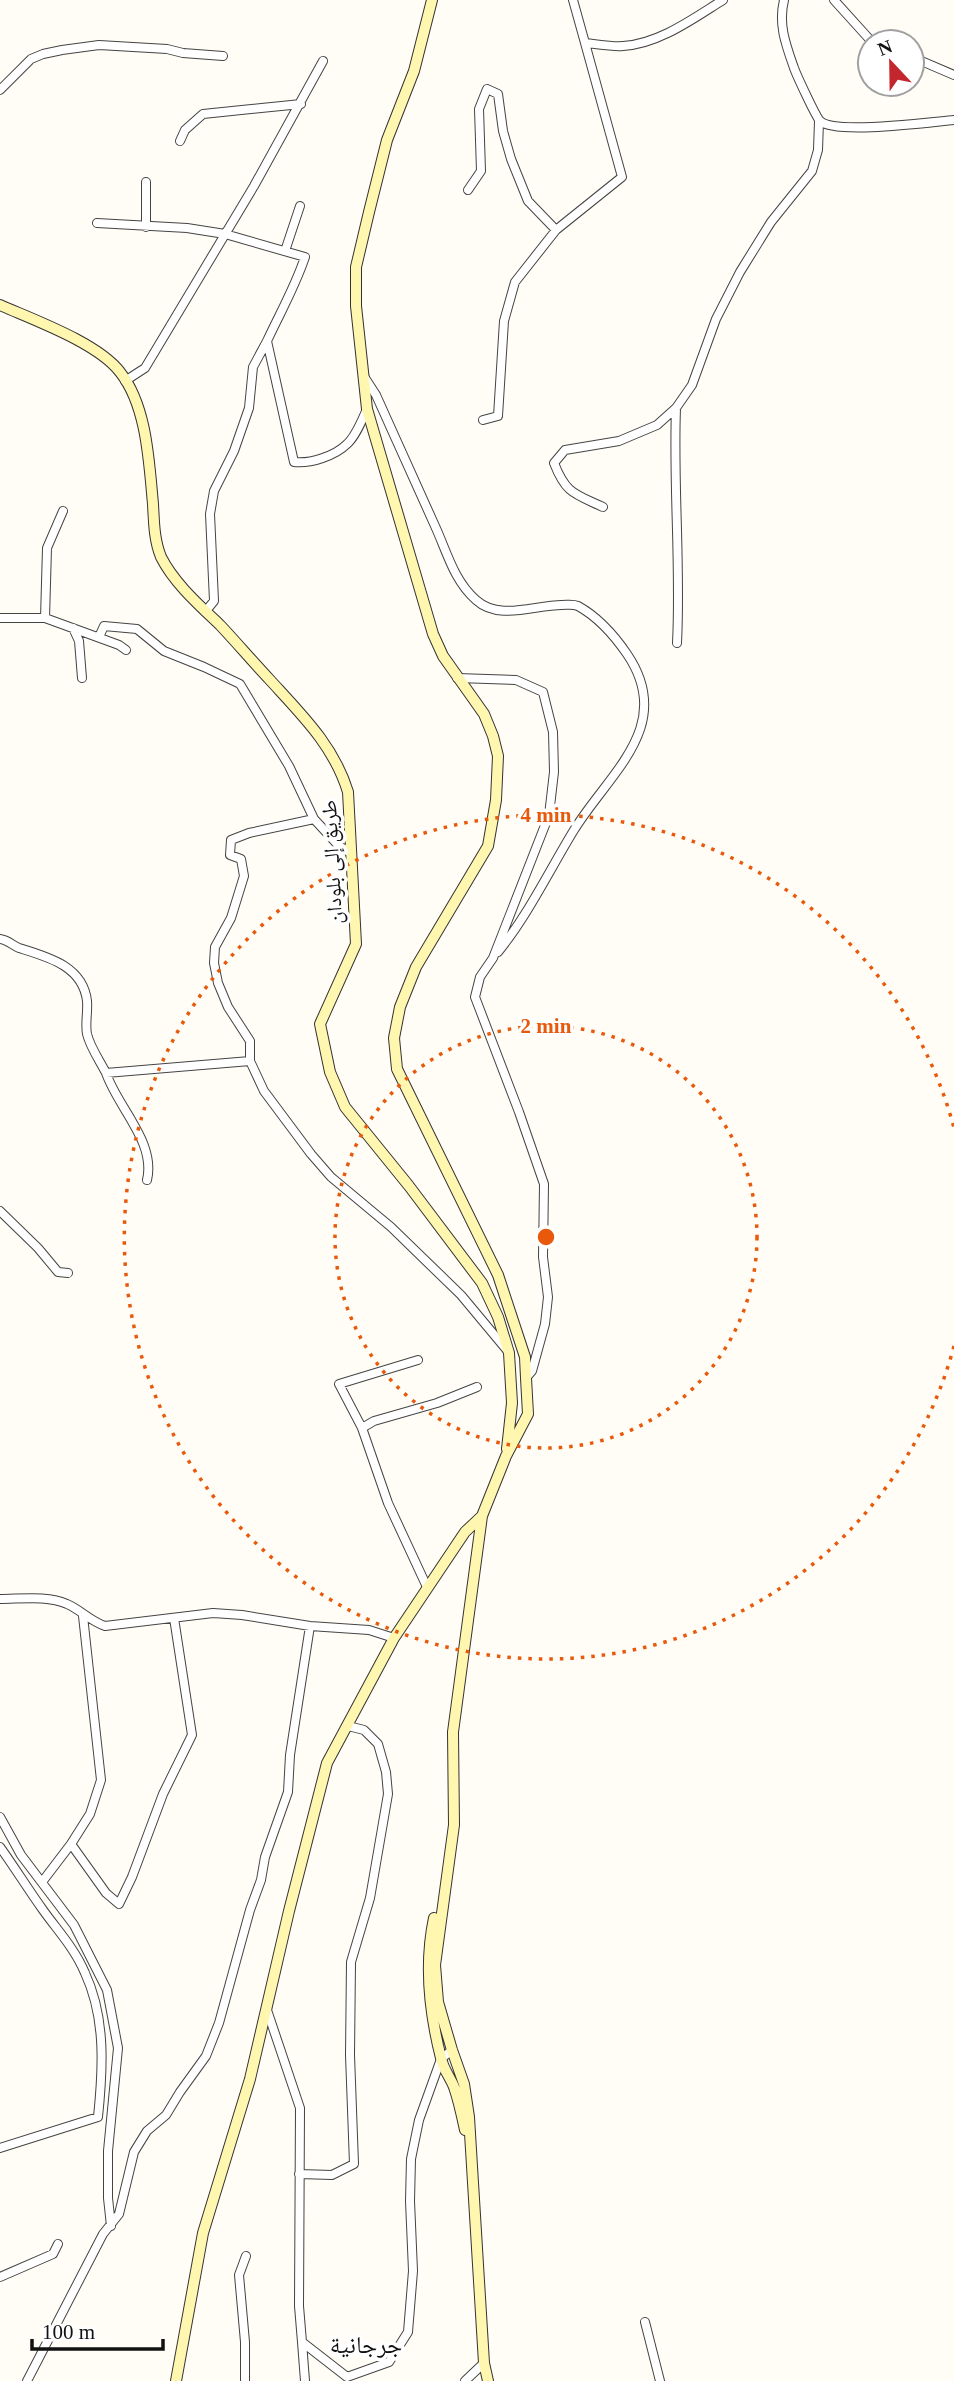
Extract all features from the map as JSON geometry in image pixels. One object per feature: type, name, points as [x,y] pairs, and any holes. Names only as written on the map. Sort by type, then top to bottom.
[{"type":"main road","points":[[432,0],[414,71],[387,140],[356,267],[356,306],[361,373],[367,409],[433,634],[457,678],[484,715],[498,756],[496,800],[488,846],[416,967],[400,1007],[394,1038],[397,1069],[498,1275],[524,1357],[526,1378],[528,1414],[506,1456],[482,1516],[454,1720],[454,1825],[435,1965],[438,2002],[464,2084],[469,2116],[488,2381]]},
{"type":"main road","name":"طريق إلى بلودان","points":[[0,305],[42,323],[102,355],[121,372],[141,414],[150,471],[156,540],[162,557],[174,576],[205,612],[310,723],[342,771],[348,792],[356,944],[320,1024],[330,1072],[345,1107],[482,1283],[498,1317],[509,1353],[512,1403],[506,1456]]},
{"type":"main road","points":[[176,2381],[203,2233],[250,2079],[327,1763],[394,1638],[465,1532],[482,1516]]},
{"type":"main road","points":[[447,1871],[429,1945],[427,1968],[430,2004],[441,2059],[453,2085],[473,2171]]},
{"type":"street","points":[[483,420],[498,416],[504,321],[515,282],[556,230],[622,177],[573,0]]},
{"type":"street","points":[[585,43],[622,47],[636,44],[678,27],[723,0]]},
{"type":"street","points":[[603,507],[570,492],[554,463],[565,450],[619,441],[657,425],[676,408],[692,385],[716,319],[740,272],[771,222],[812,172],[818,150],[819,121],[786,47],[780,23],[784,0]]},
{"type":"street","points":[[834,0],[859,28]]},
{"type":"street","points":[[0,90],[31,59],[62,50],[99,46],[167,49],[223,56]]},
{"type":"street","points":[[125,381],[145,368],[301,104],[323,61]]},
{"type":"street","points":[[926,63],[954,75]]},
{"type":"street","points":[[468,190],[481,171],[479,109],[487,89],[498,94],[503,131],[528,201],[556,230]]},
{"type":"street","points":[[180,141],[185,130],[203,114],[301,104]]},
{"type":"street","points":[[819,121],[829,126],[871,127],[954,120]]},
{"type":"street","points":[[146,182],[146,227]]},
{"type":"street","points":[[285,251],[300,206]]},
{"type":"street","points":[[97,223],[187,228],[225,234],[305,257],[295,288],[253,367],[249,408],[234,451],[214,491],[210,514],[214,601],[205,612]]},
{"type":"street","points":[[267,341],[294,462],[303,463],[324,457],[348,444],[367,409]]},
{"type":"street","points":[[361,373],[376,395],[460,584],[484,608],[497,612],[575,604],[595,617],[616,639],[633,663],[645,691],[645,712],[632,750],[606,788],[585,812],[516,929],[480,977],[475,997],[544,1184],[543,1257],[548,1297],[545,1324],[532,1371],[526,1378]]},
{"type":"street","points":[[676,408],[675,488],[679,597],[677,643]]},
{"type":"street","points":[[45,618],[47,548],[64,511]]},
{"type":"street","points":[[0,618],[45,618],[99,637],[126,650]]},
{"type":"street","points":[[99,637],[104,625],[137,629],[164,651],[240,684],[289,766],[314,819],[339,846],[351,853]]},
{"type":"street","points":[[73,628],[79,641],[82,678]]},
{"type":"street","points":[[457,678],[516,680],[543,692],[553,732],[554,772],[549,815],[493,958]]},
{"type":"street","points":[[314,819],[249,833],[231,840],[230,855],[241,859],[244,876],[231,918],[215,947],[214,963],[218,983],[250,1041],[250,1061],[264,1091],[311,1154],[331,1177],[391,1227],[461,1295],[509,1353]]},
{"type":"street","points":[[0,939],[39,953],[69,968],[84,986],[88,1038],[116,1098],[145,1147],[149,1168],[147,1180]]},
{"type":"street","points":[[106,1073],[250,1061]]},
{"type":"street","points":[[0,1211],[58,1272],[68,1273]]},
{"type":"street","points":[[418,1360],[339,1384],[362,1428],[388,1503],[427,1587]]},
{"type":"street","points":[[362,1428],[374,1421],[437,1403],[477,1387]]},
{"type":"street","points":[[0,1599],[66,1603],[83,1616],[105,1626],[213,1613],[310,1626],[369,1630],[394,1638]]},
{"type":"street","points":[[41,1882],[71,1844],[90,1814],[101,1780],[83,1616]]},
{"type":"street","points":[[71,1844],[106,1893],[119,1904],[163,1794],[191,1735],[174,1618]]},
{"type":"street","points":[[27,2381],[103,2234],[119,2214],[134,2152],[147,2131],[166,2115],[206,2056],[219,2024],[250,1910],[261,1880],[265,1857],[288,1792],[290,1755],[310,1626]]},
{"type":"street","points":[[299,2174],[332,2175],[354,2164],[350,2055],[351,1962],[370,1898],[388,1794],[386,1772],[378,1744],[364,1730],[348,1726]]},
{"type":"street","points":[[0,1818],[21,1855],[74,1925],[107,1990],[118,2048],[108,2151],[111,2226]]},
{"type":"street","points":[[0,1847],[43,1911],[66,1939],[86,1974],[99,2017],[103,2051],[98,2117],[0,2148]]},
{"type":"street","points":[[267,2010],[300,2108],[299,2306],[305,2381]]},
{"type":"street","points":[[302,2342],[347,2379],[389,2362],[408,2332],[413,2271],[411,2159],[419,2120],[441,2059],[452,2050]]},
{"type":"street","points":[[436,2078],[458,2067]]},
{"type":"street","points":[[0,2277],[53,2254],[58,2244]]},
{"type":"street","points":[[245,2381],[245,2342],[239,2275],[246,2256]]},
{"type":"street","points":[[645,2322],[660,2381]]},
{"type":"street","points":[[465,2381],[485,2363]]},
{"type":"district","name":"جرجانية","points":[[366,2345]]}]
